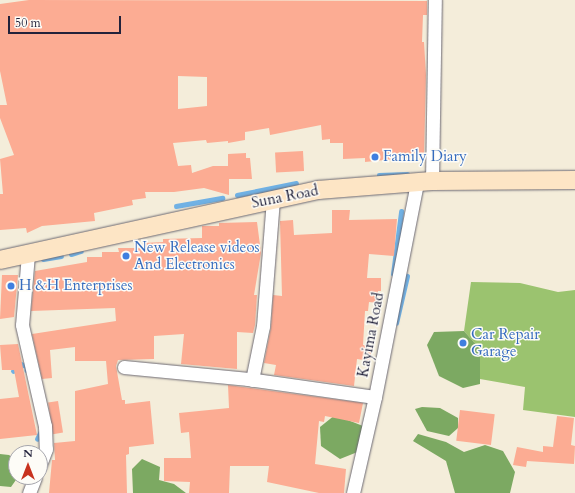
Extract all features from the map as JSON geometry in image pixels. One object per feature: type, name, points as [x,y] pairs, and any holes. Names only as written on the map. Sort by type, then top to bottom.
[{"type":"street","name":"Kayima Road","points":[[353,493],[425,182],[436,0]]},
{"type":"street","name":"Suna Road","points":[[0,260],[273,198],[346,187],[425,182],[575,180]]},
{"type":"street","points":[[252,380],[263,326],[273,198]]},
{"type":"street","points":[[28,254],[22,329],[46,426],[46,445]]},
{"type":"street","points":[[124,367],[252,380],[375,397]]},
{"type":"green space","points":[[471,282],[520,283],[558,292],[575,290],[575,417],[523,410],[525,387],[480,379],[480,349],[464,331]]},
{"type":"green space","points":[[464,331],[480,349],[480,384],[463,388],[439,376],[427,345],[434,332]]},
{"type":"green space","points":[[422,407],[440,408],[458,418],[458,428],[449,436],[427,431],[415,409]]},
{"type":"green space","points":[[335,415],[363,426],[360,451],[340,459],[321,446],[320,427]]},
{"type":"green space","points":[[418,434],[446,442],[464,452],[485,445],[503,451],[515,472],[510,493],[455,493],[446,461],[413,441]]},
{"type":"green space","points":[[0,454],[8,455],[8,485],[12,485],[11,487],[0,486]]},
{"type":"green space","points":[[142,459],[160,467],[159,480],[174,484],[186,493],[133,493],[132,469]]},
{"type":"building","points":[[29,0],[427,1],[427,15],[423,15],[422,42],[424,42],[426,75],[424,156],[365,162],[365,158],[343,159],[343,143],[330,143],[330,139],[322,140],[321,125],[270,135],[269,128],[245,132],[245,140],[228,143],[228,141],[207,143],[206,140],[173,143],[178,166],[191,165],[192,173],[213,166],[228,166],[228,154],[246,153],[246,158],[250,158],[252,179],[229,179],[229,195],[204,188],[174,192],[145,192],[146,198],[132,200],[133,205],[94,213],[95,221],[42,226],[27,233],[26,228],[0,230],[0,194],[3,194],[0,159],[14,155],[0,118],[0,105],[7,105],[0,71],[0,4]],"holes":[[[178,76],[207,77],[207,106],[178,109]]]},
{"type":"building","points":[[303,151],[304,171],[276,172],[275,152]]},
{"type":"building","points":[[332,210],[350,210],[349,220],[397,219],[394,256],[369,254],[367,278],[381,278],[381,291],[378,291],[378,303],[369,302],[368,311],[365,311],[363,345],[372,346],[370,361],[357,359],[354,386],[274,375],[276,365],[264,363],[271,327],[273,295],[282,296],[280,221],[293,220],[294,235],[332,233]]},
{"type":"building","points":[[257,222],[261,253],[254,295],[257,295],[255,325],[253,333],[237,332],[237,369],[181,364],[184,334],[154,336],[154,359],[118,360],[116,366],[122,400],[125,400],[125,404],[150,401],[154,444],[129,447],[129,454],[126,455],[127,493],[49,493],[52,460],[55,460],[54,443],[75,441],[75,391],[108,384],[106,361],[75,361],[75,347],[50,350],[52,378],[42,379],[32,334],[116,321],[115,308],[31,311],[35,271],[87,262],[87,257],[102,257],[102,252],[119,252],[118,248],[144,248],[144,243],[163,242],[163,239],[202,238],[202,226],[219,226],[219,223]]},
{"type":"building","points":[[2,275],[18,275],[14,317],[0,319]]},
{"type":"building","points":[[18,344],[37,435],[0,439],[0,399],[19,397],[14,370],[2,370],[0,345]]},
{"type":"building","points":[[228,385],[363,403],[359,423],[325,416],[324,422],[319,421],[315,464],[346,469],[344,493],[319,493],[267,482],[269,466],[230,466],[229,493],[189,493],[190,482],[164,481],[164,458],[191,458],[189,432],[181,433],[179,413],[229,408]]},
{"type":"building","points":[[58,401],[63,433],[53,434],[48,403]]},
{"type":"building","points":[[460,410],[495,414],[491,445],[456,441]]},
{"type":"building","points":[[557,416],[574,418],[571,445],[575,446],[574,464],[527,461],[526,467],[513,465],[517,447],[543,452],[543,446],[553,447]]},
{"type":"waterway","points":[[379,175],[407,174]]},
{"type":"waterway","points":[[237,195],[296,183]]},
{"type":"waterway","points":[[176,206],[222,198]]},
{"type":"waterway","points":[[393,274],[401,212]]},
{"type":"waterway","points":[[71,254],[81,251]]},
{"type":"waterway","points":[[43,259],[61,256]]},
{"type":"waterway","points":[[396,323],[407,276]]},
{"type":"waterway","points":[[13,371],[20,364],[27,366],[27,370]]},
{"type":"waterway","points":[[37,439],[41,431]]},
{"type":"place","name":"Family Diary","points":[[375,157]]},
{"type":"place","name":"New Release videos And Electronics","points":[[126,256]]},
{"type":"place","name":"H &H Enterprises","points":[[11,286]]},
{"type":"place","name":"Car Repair Garage","points":[[463,343]]}]
